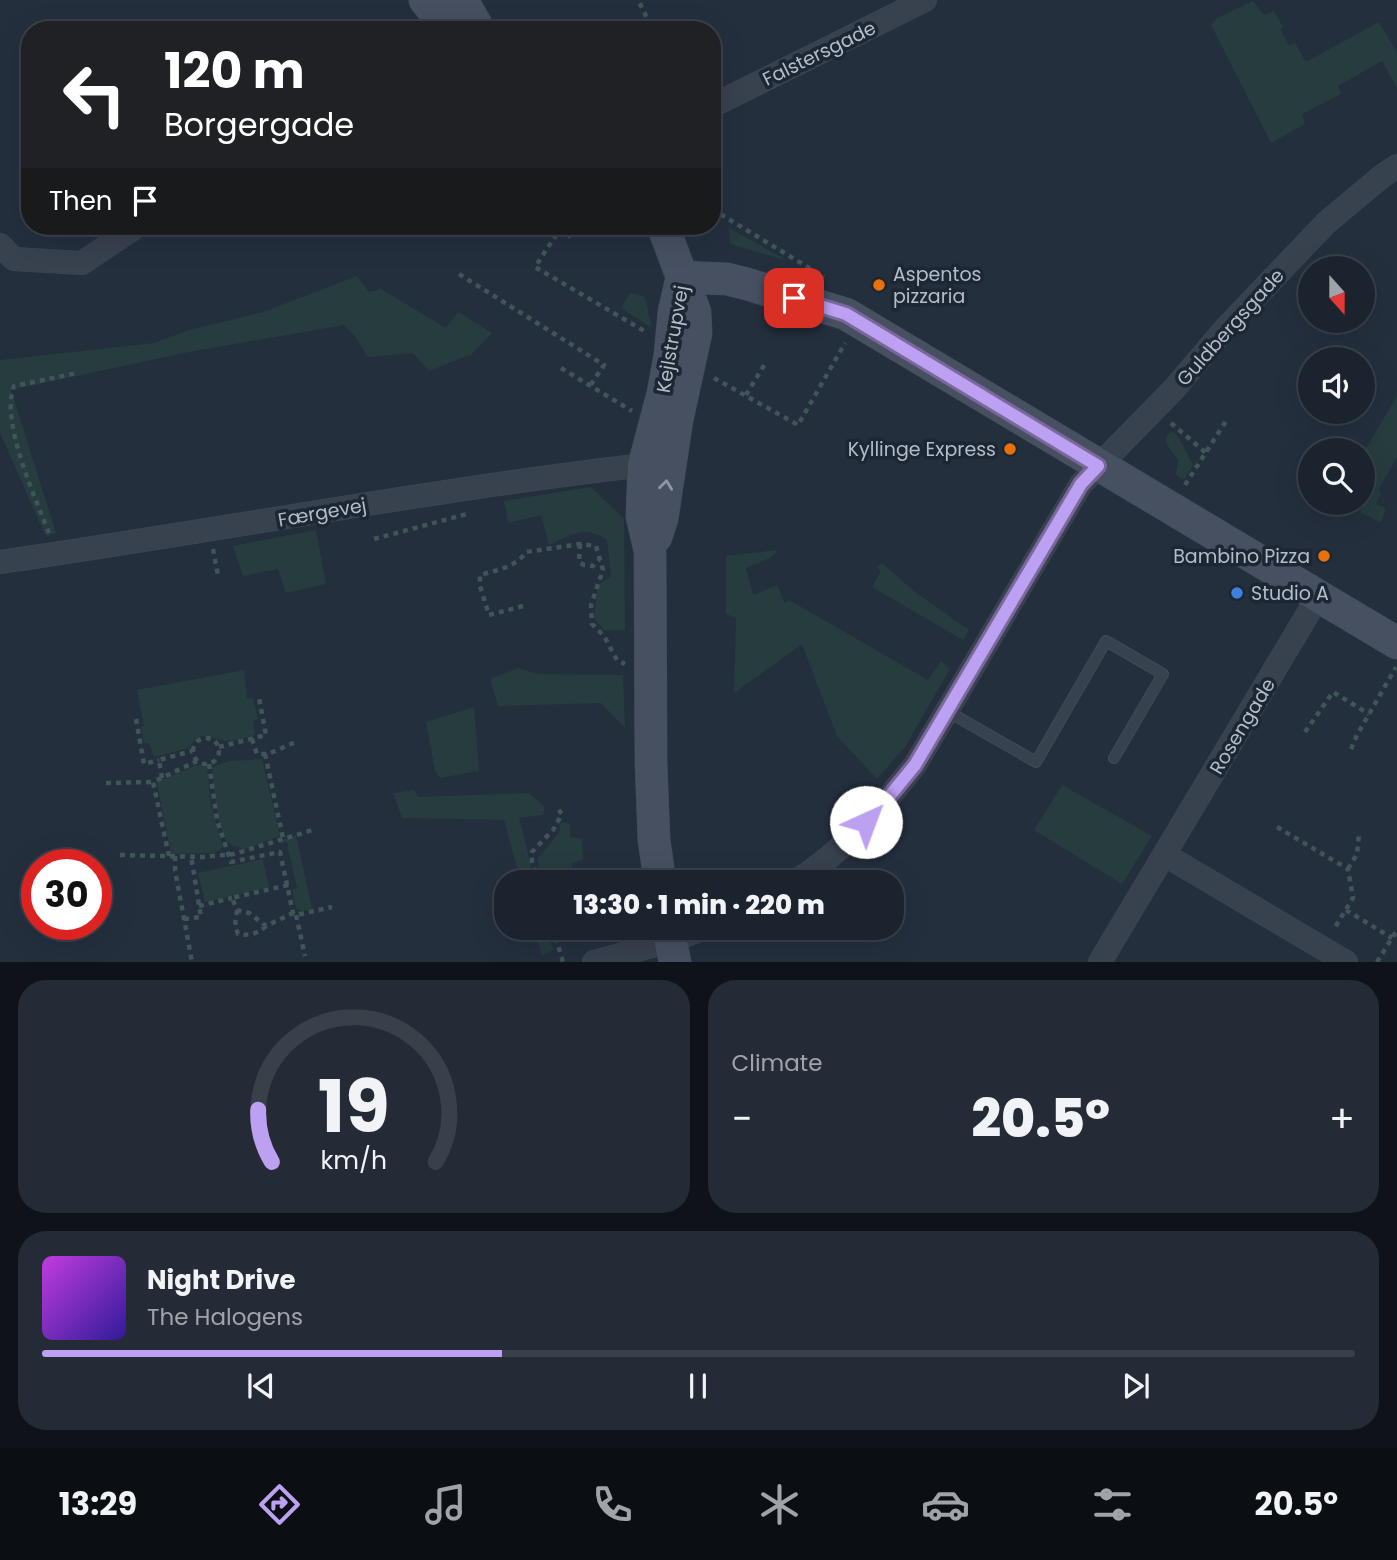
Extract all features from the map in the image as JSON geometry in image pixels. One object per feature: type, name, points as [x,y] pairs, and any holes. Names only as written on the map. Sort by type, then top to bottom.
[{"type":"street","name":"Falstersgade","points":[[721,102],[925,0]]},
{"type":"street","name":"Guldbergsgade","points":[[810,870],[848,840],[883,804],[915,765],[1081,484],[1174,389],[1224,330],[1326,223],[1397,166]]},
{"type":"street","points":[[0,245],[14,259],[82,263],[124,235]]},
{"type":"street","points":[[666,235],[682,277],[727,279],[849,316],[1397,643]]},
{"type":"street","name":"Kejlstrupvej","points":[[658,870],[654,840],[650,551],[642,516],[644,465],[670,355],[671,333],[682,277]]},
{"type":"street","name":"Kejlstrupvej","points":[[650,551],[662,519],[677,420],[695,342],[695,312],[682,277]]},
{"type":"street","name":"Færgevej","points":[[0,562],[172,537],[366,504],[644,465]]},
{"type":"street","name":"Rosengade","points":[[1100,961],[1318,597]]},
{"type":"street","points":[[1165,855],[1346,961]]},
{"type":"street","points":[[594,961],[671,943]]},
{"type":"lane","points":[[947,711],[1036,762],[1106,641],[1163,674],[1114,758]]},
{"type":"path","points":[[638,0],[647,21]]},
{"type":"path","points":[[690,363],[798,425],[849,316],[828,279],[721,214]]},
{"type":"path","points":[[556,235],[535,267],[648,334],[671,333]]},
{"type":"path","points":[[458,274],[604,365],[590,386]]},
{"type":"path","points":[[746,395],[765,362]]},
{"type":"path","points":[[561,368],[655,425]]},
{"type":"path","points":[[56,554],[11,430],[9,396],[14,386],[77,373]]},
{"type":"path","points":[[1184,488],[1226,421]]},
{"type":"path","points":[[1182,433],[1206,453]]},
{"type":"path","points":[[373,539],[480,511]]},
{"type":"path","points":[[580,544],[579,562],[593,566],[600,559]]},
{"type":"path","points":[[523,606],[489,615],[480,586],[480,575],[520,561],[526,552],[580,544],[596,546],[603,570],[591,605],[592,624],[604,636],[617,660],[624,664],[650,666]]},
{"type":"path","points":[[1351,749],[1397,666]]},
{"type":"path","points":[[1305,732],[1333,692],[1369,714]]},
{"type":"path","points":[[219,747],[266,735],[259,698]]},
{"type":"path","points":[[136,719],[144,764],[192,751]]},
{"type":"path","points":[[252,738],[257,754],[265,754],[298,741]]},
{"type":"path","points":[[197,761],[192,751],[196,741],[213,739],[219,747],[219,755],[209,764]]},
{"type":"path","points":[[265,754],[283,838]]},
{"type":"path","points":[[159,760],[162,778]]},
{"type":"path","points":[[106,783],[153,782],[197,761],[209,764]]},
{"type":"path","points":[[209,764],[217,820],[231,862],[281,852],[305,956]]},
{"type":"path","points":[[153,782],[172,856],[192,961]]},
{"type":"path","points":[[535,870],[532,852],[553,831],[562,814],[558,809]]},
{"type":"path","points":[[1277,827],[1348,869]]},
{"type":"path","points":[[120,855],[228,855],[316,829]]},
{"type":"path","points":[[1322,948],[1353,898],[1348,869],[1357,854],[1359,835]]},
{"type":"path","points":[[184,919],[201,917],[191,856]]},
{"type":"path","points":[[199,906],[288,885]]},
{"type":"path","points":[[232,898],[237,910],[234,926],[238,934],[247,936],[259,933],[266,926],[295,914],[332,907]]},
{"type":"path","points":[[237,910],[249,913],[266,926]]},
{"type":"path","points":[[1346,910],[1392,938]]},
{"type":"path","points":[[1377,961],[1397,930]]},
{"type":"path","points":[[556,940],[563,961]]},
{"type":"green space","points":[[1253,1],[1264,15],[1274,11],[1289,46],[1295,43],[1306,62],[1379,22],[1397,52],[1397,88],[1382,61],[1338,86],[1341,94],[1302,114],[1305,124],[1271,143],[1211,25],[1217,18]]},
{"type":"green space","points":[[729,228],[788,261],[730,244]]},
{"type":"green space","points":[[357,276],[369,292],[381,289],[446,328],[458,312],[492,333],[472,354],[429,371],[413,353],[368,357],[344,325],[189,352],[11,390],[56,533],[46,537],[0,433],[0,360],[154,343],[186,331],[263,312]]},
{"type":"green space","points":[[630,293],[645,297],[652,328],[621,308]]},
{"type":"green space","points":[[1397,396],[1397,457],[1379,489],[1381,494],[1376,504],[1386,508],[1381,523],[1366,515],[1375,515],[1375,438],[1372,438]]},
{"type":"green space","points":[[1172,431],[1178,436],[1193,465],[1185,478],[1181,479],[1176,474],[1178,460],[1166,443],[1167,435]]},
{"type":"green space","points":[[591,487],[624,519],[625,630],[604,630],[594,618],[598,585],[611,576],[607,540],[585,532],[549,545],[541,515],[508,523],[504,501]]},
{"type":"green space","points":[[316,530],[326,584],[286,593],[278,569],[243,576],[233,546]]},
{"type":"green space","points":[[778,550],[770,558],[746,568],[753,595],[777,585],[785,603],[789,600],[928,680],[941,661],[950,669],[905,747],[877,779],[837,736],[802,644],[734,693],[736,618],[726,614],[726,556]]},
{"type":"green space","points":[[882,563],[915,592],[969,630],[963,640],[872,587],[881,571],[877,567]]},
{"type":"green space","points":[[518,668],[537,674],[623,675],[625,728],[601,703],[498,706],[490,679]]},
{"type":"green space","points":[[244,670],[247,698],[253,699],[258,719],[253,721],[255,735],[228,741],[203,736],[189,748],[154,757],[149,743],[144,743],[141,727],[144,726],[137,690]]},
{"type":"green space","points":[[474,707],[479,771],[440,778],[435,771],[426,722]]},
{"type":"green space","points":[[262,759],[280,836],[243,850],[228,842],[224,836],[216,806],[212,767],[230,761]]},
{"type":"green space","points":[[197,765],[207,767],[211,805],[223,847],[215,853],[171,854],[157,782]]},
{"type":"green space","points":[[1062,785],[1152,836],[1122,884],[1034,830]]},
{"type":"green space","points":[[414,790],[418,797],[529,793],[545,807],[543,815],[519,818],[532,870],[518,870],[504,820],[402,818],[393,793]]},
{"type":"green space","points":[[561,822],[570,824],[570,837],[582,839],[583,860],[572,863],[572,870],[540,870],[537,859],[559,833]]},
{"type":"green space","points":[[296,835],[312,909],[302,911],[296,908],[292,890],[297,888],[287,842],[281,844],[280,841]]},
{"type":"green space","points":[[263,859],[269,887],[205,902],[198,873]]},
{"type":"green space","points":[[537,940],[550,940],[553,950],[542,956]]},
{"type":"place","name":"Aspentos pizzaria","points":[[879,285]]},
{"type":"place","name":"Kyllinge Express","points":[[1010,449]]},
{"type":"place","name":"Bambino Pizza","points":[[1324,556]]},
{"type":"place","name":"Studio A","points":[[1237,593]]},
{"type":"route","points":[[794,298],[846,314],[1098,466],[1081,484],[915,765],[866,822]]}]
